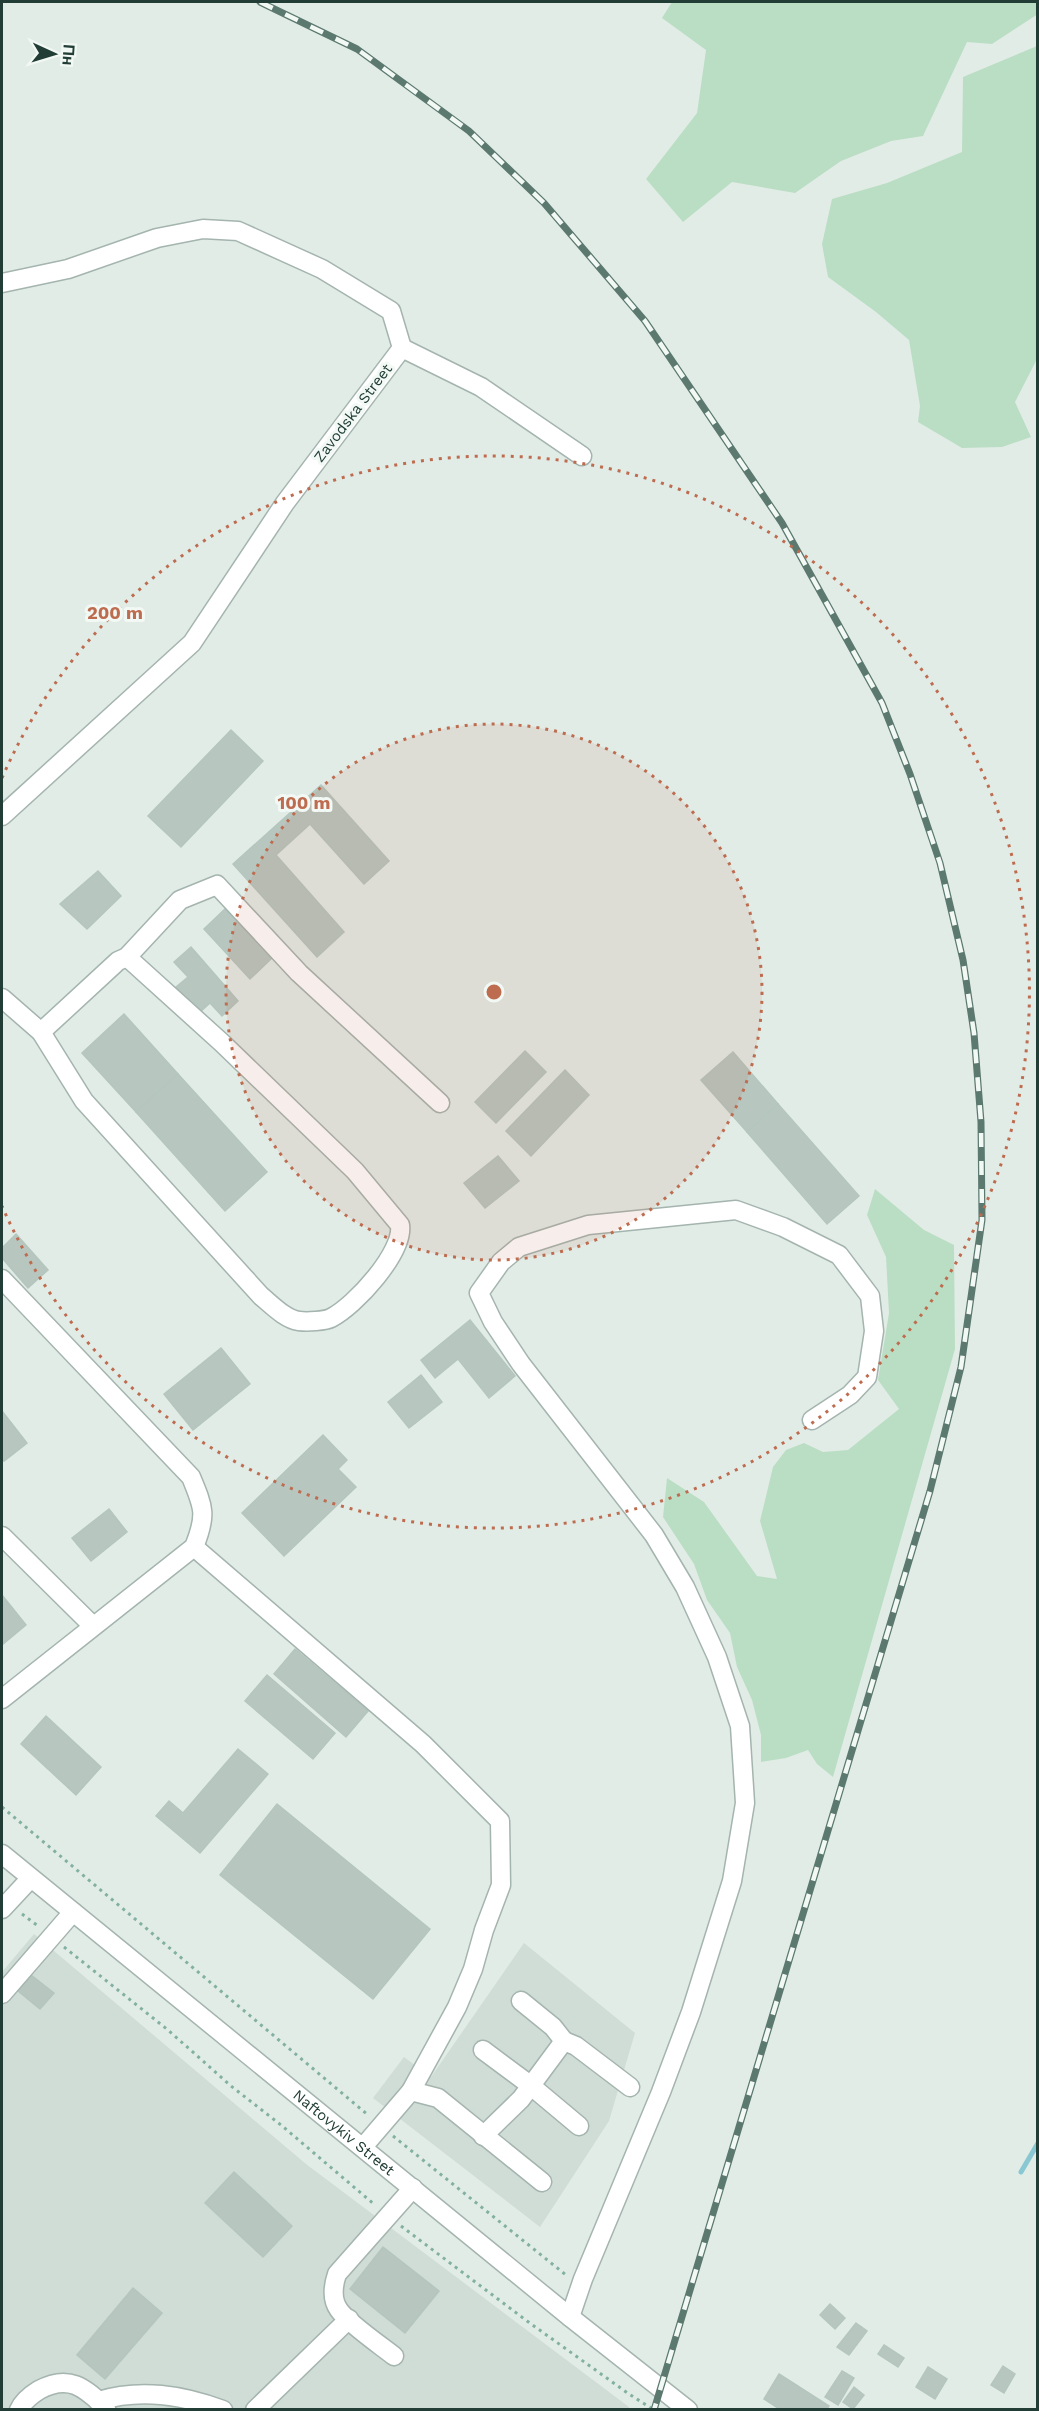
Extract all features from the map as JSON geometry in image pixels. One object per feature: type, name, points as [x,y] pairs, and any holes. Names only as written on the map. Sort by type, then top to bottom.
[{"type":"street","name":"Zavodska Street","points":[[2,283],[68,269],[157,238],[203,229],[238,231],[322,268],[391,311],[402,348],[285,503],[192,643],[2,816]]},
{"type":"street","points":[[402,348],[481,387],[582,456]]},
{"type":"street","points":[[41,1032],[118,961],[127,957],[180,900],[217,885],[299,973],[440,1103]]},
{"type":"street","points":[[2,998],[41,1032],[84,1101],[267,1302],[280,1312],[299,1321],[330,1319],[356,1302],[390,1258],[401,1233],[400,1225],[355,1171],[221,1042],[127,957]]},
{"type":"street","points":[[570,2317],[583,2279],[691,2012],[732,1881],[745,1803],[740,1726],[712,1647],[685,1587],[654,1535],[521,1364],[493,1322],[479,1293],[501,1262],[519,1247],[588,1226],[736,1210],[783,1227],[839,1255],[870,1296],[874,1331],[867,1377],[850,1395],[812,1420]]},
{"type":"street","points":[[2,1280],[191,1477],[203,1506],[201,1528],[194,1547],[2,1699]]},
{"type":"street","points":[[2,1536],[93,1626]]},
{"type":"street","points":[[194,1547],[423,1744],[500,1821],[501,1885],[484,1930],[473,1969],[457,2007],[411,2091],[363,2147]]},
{"type":"street","name":"Naftovykiv Street","points":[[2,1854],[570,2317],[688,2409]]},
{"type":"street","points":[[4,1906],[30,1879]]},
{"type":"street","points":[[2,1994],[73,1912]]},
{"type":"street","points":[[521,2001],[553,2027],[564,2041],[576,2046],[630,2087]]},
{"type":"street","points":[[483,2136],[521,2099],[564,2041]]},
{"type":"street","points":[[483,2050],[579,2126]]},
{"type":"street","points":[[411,2091],[438,2098],[542,2182]]},
{"type":"street","points":[[394,2356],[339,2311],[333,2292],[337,2274],[413,2188]]},
{"type":"street","points":[[255,2409],[349,2319]]},
{"type":"street","points":[[19,2409],[32,2394],[61,2382],[75,2384],[103,2405],[117,2395],[167,2394],[223,2409]]},
{"type":"path","points":[[2,1807],[381,2126],[563,2274],[583,2279]]},
{"type":"path","points":[[4,1906],[51,1937],[168,2030],[231,2086],[281,2124],[388,2216],[527,2321],[629,2394],[654,2409]]},
{"type":"shaded area","points":[[34,1934],[306,2164],[629,2407],[629,2410],[2,2410],[2,1972]]},
{"type":"shaded area","points":[[524,1943],[635,2033],[609,2121],[540,2227],[373,2098],[404,2057],[431,2077]]},
{"type":"green space","points":[[672,2],[1037,2],[1038,14],[992,44],[967,42],[923,136],[891,141],[841,161],[795,193],[732,182],[683,222],[646,179],[697,113],[706,50],[662,18]]},
{"type":"green space","points":[[1037,46],[1037,359],[1015,402],[1031,437],[1002,447],[962,448],[918,422],[920,406],[909,340],[876,312],[828,277],[822,244],[832,199],[887,183],[962,152],[963,77]]},
{"type":"green space","points":[[875,1189],[924,1230],[954,1245],[955,1349],[833,1777],[817,1764],[808,1750],[786,1758],[761,1762],[761,1735],[752,1700],[737,1667],[730,1633],[707,1600],[694,1564],[663,1517],[667,1478],[704,1502],[757,1576],[777,1579],[760,1521],[773,1467],[786,1450],[804,1443],[823,1452],[848,1450],[899,1409],[878,1380],[889,1313],[886,1257],[867,1215]]},
{"type":"building","points":[[231,730],[263,761],[181,847],[148,816]]},
{"type":"building","points":[[321,785],[389,861],[364,884],[310,824],[276,855],[344,932],[317,957],[233,864]]},
{"type":"building","points":[[98,871],[121,896],[87,929],[60,904]]},
{"type":"building","points":[[227,907],[273,957],[250,979],[204,929]]},
{"type":"building","points":[[191,947],[238,1001],[222,1016],[210,1003],[199,1013],[176,987],[188,977],[174,962]]},
{"type":"building","points":[[124,1014],[178,1074],[136,1112],[82,1053]]},
{"type":"building","points":[[525,1051],[546,1072],[496,1123],[475,1102]]},
{"type":"building","points":[[733,1052],[778,1104],[747,1132],[701,1080]]},
{"type":"building","points":[[565,1070],[589,1095],[531,1156],[506,1131]]},
{"type":"building","points":[[178,1074],[267,1172],[225,1211],[136,1112]]},
{"type":"building","points":[[778,1104],[859,1196],[827,1224],[747,1132]]},
{"type":"building","points":[[498,1156],[519,1181],[485,1208],[464,1183]]},
{"type":"building","points":[[16,1234],[48,1270],[28,1288],[2,1258],[2,1248]]},
{"type":"building","points":[[470,1320],[515,1376],[489,1398],[458,1359],[435,1378],[421,1360]]},
{"type":"building","points":[[221,1348],[250,1384],[193,1430],[164,1394]]},
{"type":"building","points":[[421,1375],[442,1402],[409,1428],[388,1402]]},
{"type":"building","points":[[2,1411],[27,1443],[4,1461],[2,1457]]},
{"type":"building","points":[[323,1435],[347,1460],[338,1469],[356,1487],[284,1556],[242,1513]]},
{"type":"building","points":[[109,1509],[127,1532],[91,1561],[72,1538]]},
{"type":"building","points":[[2,1595],[26,1625],[2,1645]]},
{"type":"building","points":[[295,1649],[368,1711],[346,1737],[274,1674]]},
{"type":"building","points":[[267,1675],[335,1733],[313,1759],[245,1701]]},
{"type":"building","points":[[46,1716],[101,1767],[76,1795],[21,1744]]},
{"type":"building","points":[[238,1749],[268,1774],[200,1853],[156,1816],[169,1801],[183,1813]]},
{"type":"building","points":[[277,1804],[430,1929],[373,1999],[220,1875]]},
{"type":"building","points":[[31,1975],[54,1993],[40,2009],[18,1991]]},
{"type":"building","points":[[234,2172],[292,2226],[263,2257],[205,2203]]},
{"type":"building","points":[[383,2247],[439,2291],[405,2333],[350,2289]]},
{"type":"building","points":[[133,2288],[162,2313],[105,2379],[77,2355]]},
{"type":"building","points":[[830,2304],[845,2318],[835,2329],[820,2315]]},
{"type":"building","points":[[856,2323],[867,2331],[849,2355],[837,2347]]},
{"type":"building","points":[[884,2345],[904,2358],[898,2367],[878,2354]]},
{"type":"building","points":[[1003,2366],[1015,2374],[1004,2393],[991,2385]]},
{"type":"building","points":[[928,2367],[947,2379],[935,2399],[916,2387]]},
{"type":"building","points":[[842,2371],[854,2378],[838,2405],[825,2397]]},
{"type":"building","points":[[779,2374],[829,2406],[826,2410],[781,2410],[764,2399]]},
{"type":"building","points":[[854,2387],[864,2395],[853,2409],[843,2402]]},
{"type":"waterway","points":[[1021,2172],[1038,2143]]},
{"type":"railway","points":[[260,2],[357,49],[469,131],[544,203],[645,321],[782,523],[882,703],[910,774],[940,863],[963,960],[974,1033],[981,1122],[982,1220],[961,1367],[930,1491],[654,2410]]}]
